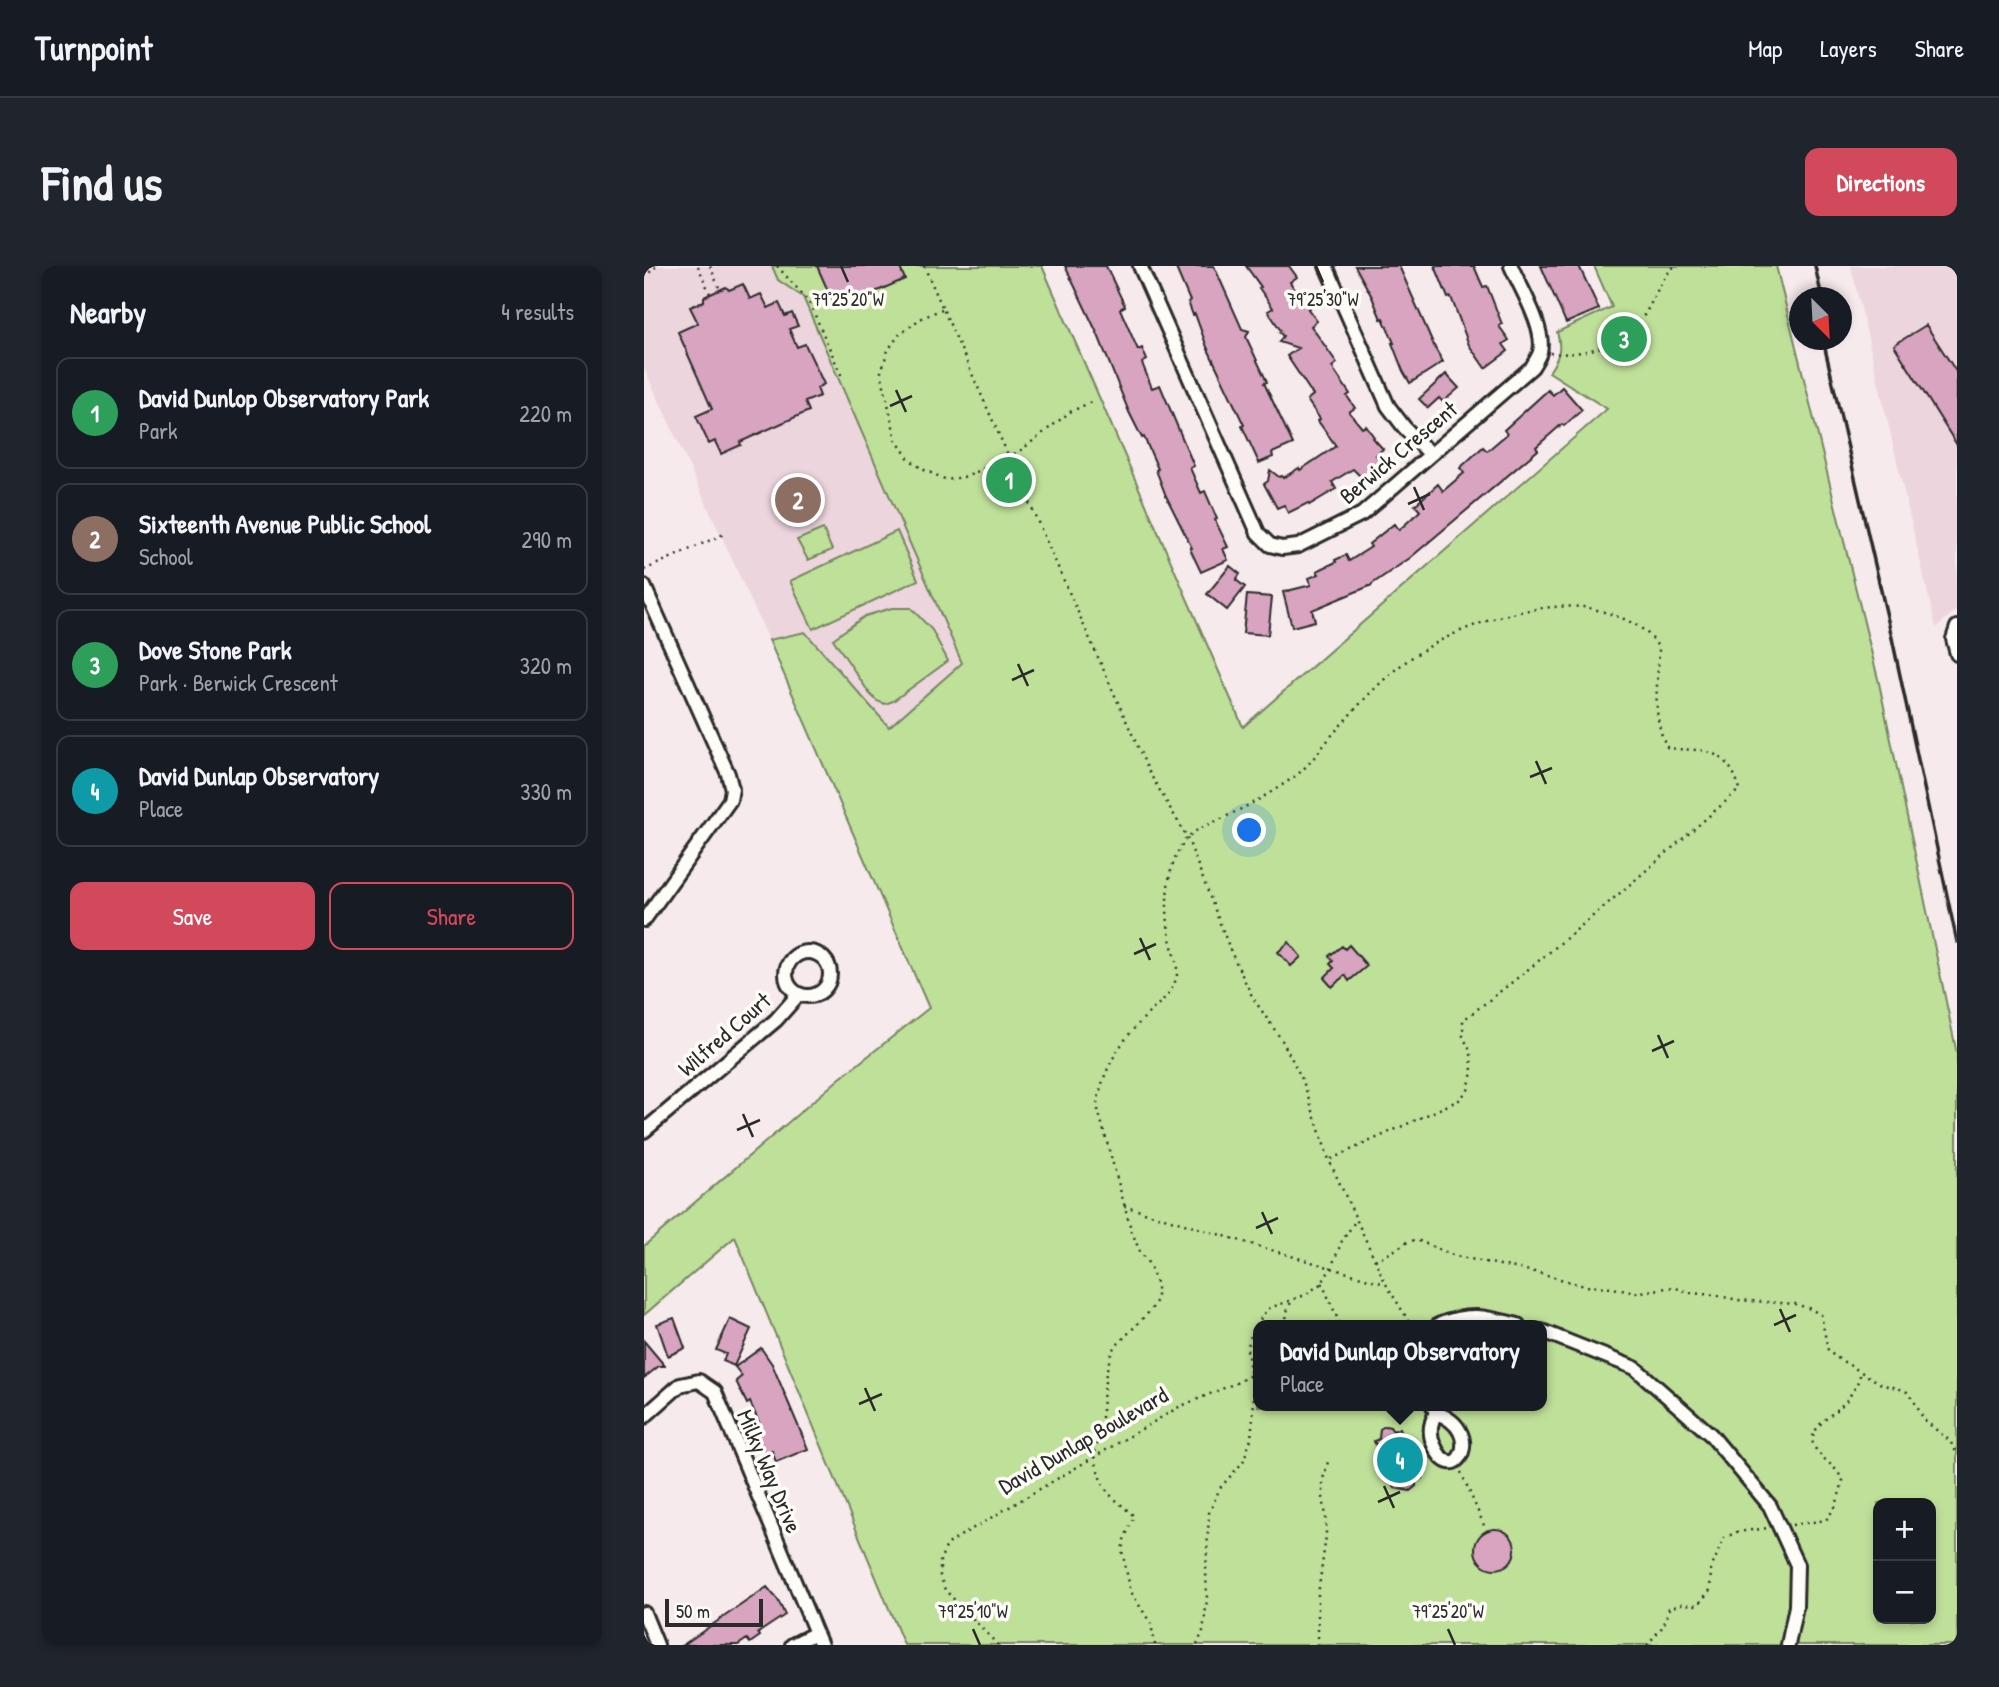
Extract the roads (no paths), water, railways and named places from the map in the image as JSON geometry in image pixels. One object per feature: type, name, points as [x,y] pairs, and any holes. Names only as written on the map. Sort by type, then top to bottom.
[{"type":"street","name":"Berwick Crescent","points":[[1140,266],[1258,533],[1270,545],[1282,548],[1298,546],[1362,514],[1532,366],[1540,352],[1541,338],[1511,266]]},
{"type":"street","points":[[1326,266],[1388,406],[1430,454]]},
{"type":"street","points":[[644,586],[732,789],[730,800],[644,920]]},
{"type":"street","points":[[1957,626],[1953,639],[1957,654]]},
{"type":"street","name":"Wilfred Court","points":[[647,1124],[776,1020],[799,994]]},
{"type":"street","points":[[1452,1320],[1480,1315],[1499,1320]]},
{"type":"street","points":[[1547,1333],[1634,1368],[1712,1435],[1770,1506],[1797,1565],[1796,1606],[1788,1645]]},
{"type":"street","name":"Milky Way Drive","points":[[644,1417],[680,1385],[699,1381],[715,1392],[819,1639]]},
{"type":"street","points":[[1434,1411],[1431,1429],[1434,1446],[1447,1461],[1456,1461],[1463,1453],[1462,1439],[1450,1419],[1437,1411]]},
{"type":"street","points":[[644,1613],[657,1645]]},
{"type":"street","points":[[792,1645],[819,1639]]},
{"type":"railway","points":[[1815,266],[1820,287]]},
{"type":"railway","points":[[1825,350],[1892,638],[1957,942]]},
{"type":"place","name":"Dove Stone Park","points":[[1624,339]]},
{"type":"place","name":"David Dunlop Observatory Park","points":[[1009,480]]},
{"type":"place","name":"Sixteenth Avenue Public School","points":[[798,500]]},
{"type":"place","name":"David Dunlap Observatory","points":[[1400,1460]]}]
